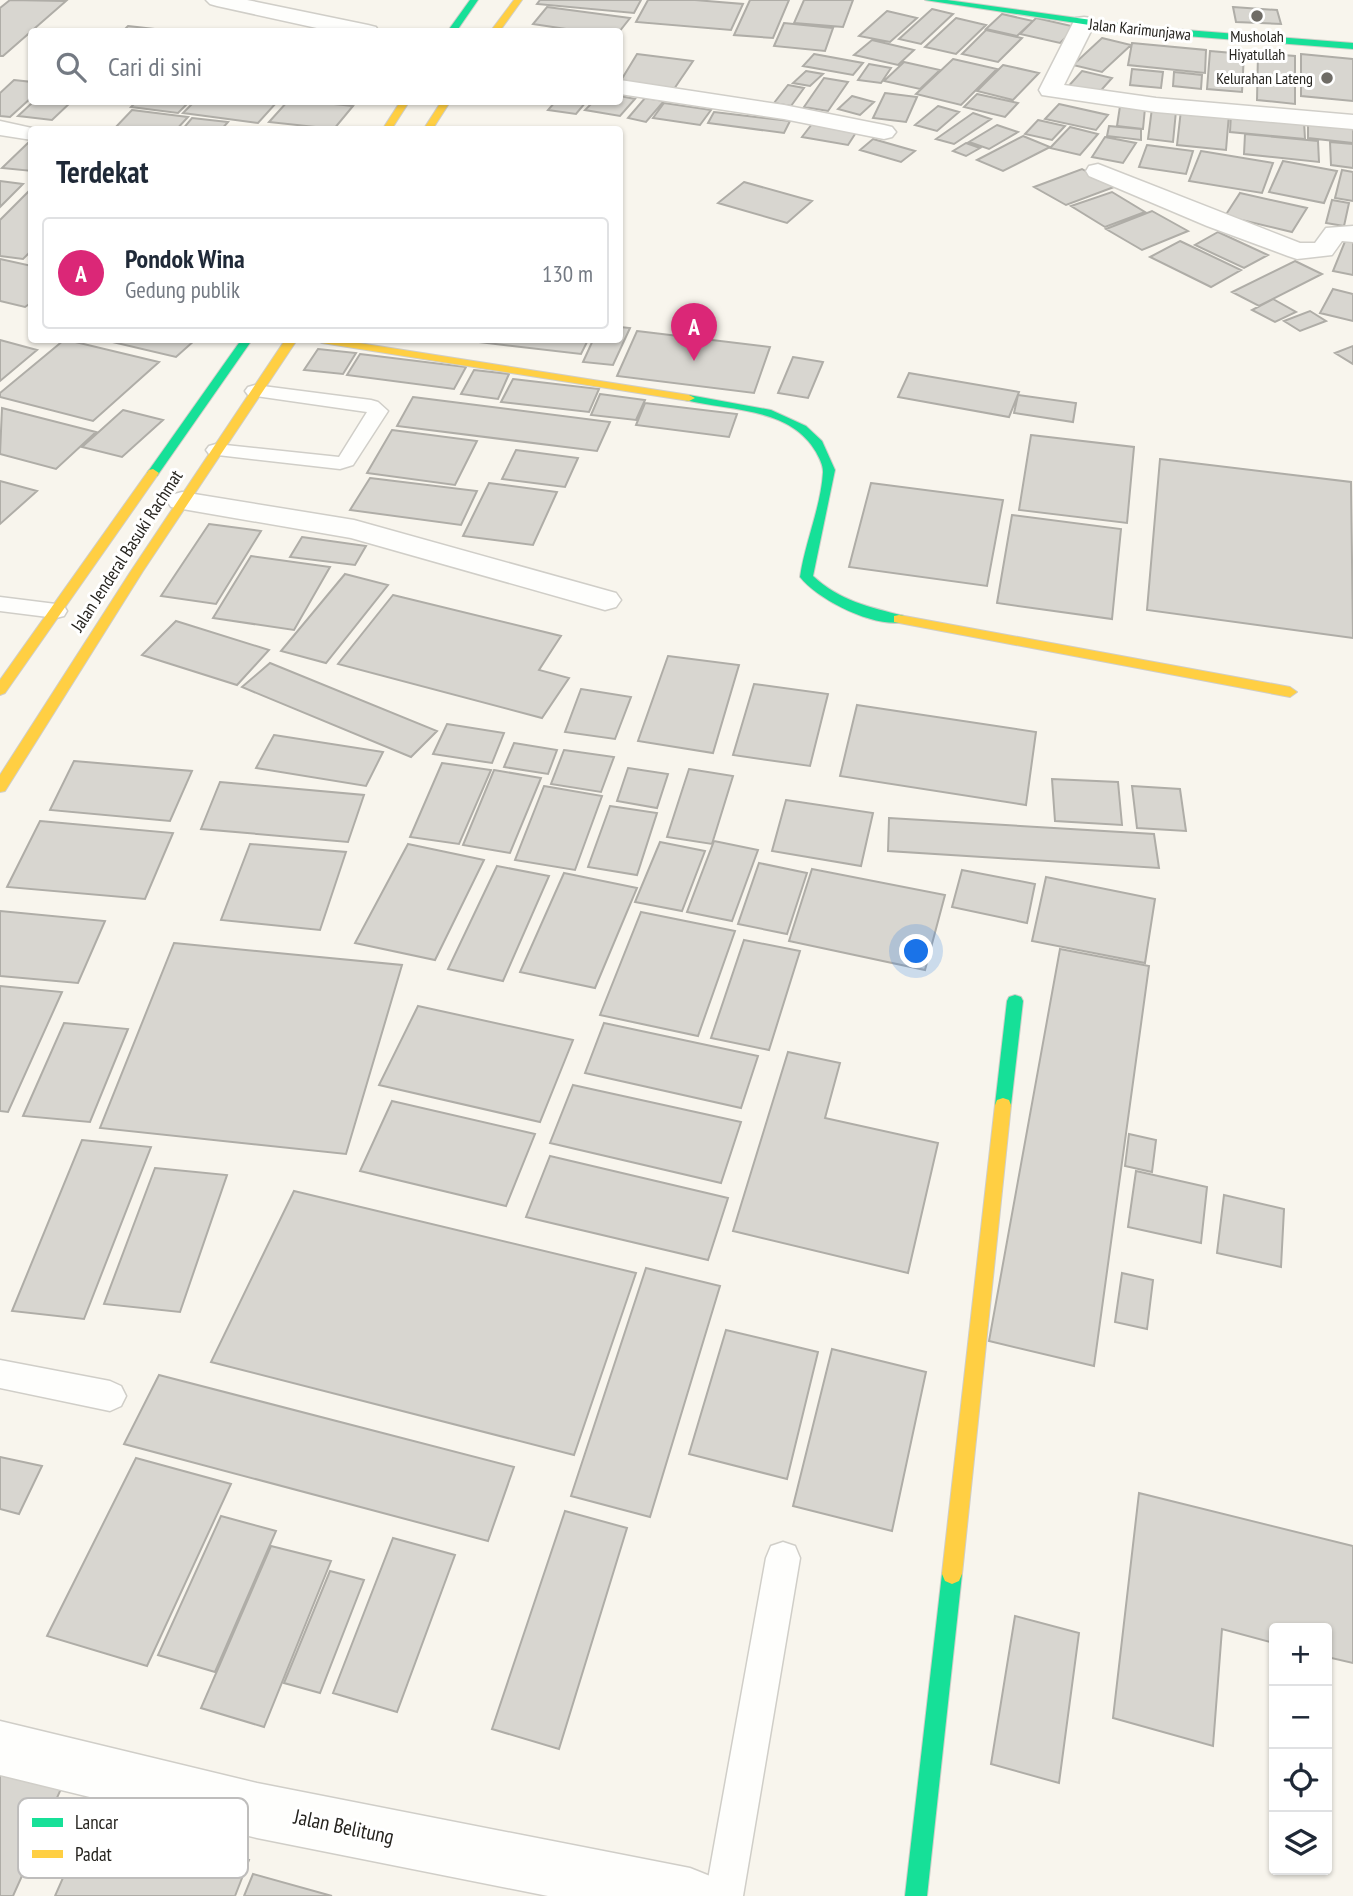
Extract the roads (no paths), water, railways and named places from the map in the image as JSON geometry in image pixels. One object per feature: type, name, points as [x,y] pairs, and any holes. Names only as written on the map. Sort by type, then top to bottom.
[{"type":"street","points":[[216,0],[349,28]]},
{"type":"street","points":[[454,28],[474,0]]},
{"type":"street","points":[[497,28],[518,0]]},
{"type":"street","name":"Jalan Karimunjawa","points":[[929,0],[1084,23],[1353,46]]},
{"type":"street","points":[[1084,23],[1050,90],[1156,105],[1353,122]]},
{"type":"street","points":[[623,87],[783,112],[884,132]]},
{"type":"street","points":[[389,126],[402,105]]},
{"type":"street","points":[[430,126],[443,105]]},
{"type":"street","points":[[0,128],[28,132]]},
{"type":"street","points":[[1098,171],[1216,221],[1297,251],[1323,250],[1335,233],[1353,234]]},
{"type":"street","name":"Jalan Jenderal Basuki Rachmat","points":[[0,690],[9,664],[55,611],[244,343]]},
{"type":"street","name":"Jalan Jenderal Basuki Rachmat","points":[[0,787],[182,501],[289,343]]},
{"type":"street","points":[[341,343],[756,410],[797,424],[820,443],[830,469],[809,547],[806,577],[824,594],[857,611],[1290,692]]},
{"type":"street","points":[[172,445],[216,450]]},
{"type":"street","points":[[182,501],[354,529],[605,600]]},
{"type":"street","points":[[916,1896],[1015,1001]]},
{"type":"street","name":"Jalan Belitung","points":[[0,1748],[68,1767],[209,1798]]},
{"type":"street","name":"Jalan Belitung","points":[[248,1806],[690,1896]]},
{"type":"lane","points":[[216,450],[340,463],[346,461],[378,411],[371,406],[256,391]]},
{"type":"lane","points":[[0,604],[55,611]]},
{"type":"lane","points":[[0,1374],[110,1396]]},
{"type":"lane","points":[[724,1896],[783,1558]]},
{"type":"place","name":"Musholah Hiyatullah","points":[[1257,16]]},
{"type":"place","name":"Kelurahan Lateng","points":[[1327,78]]},
{"type":"place","name":"Pondok Wina","points":[[694,361]]}]
